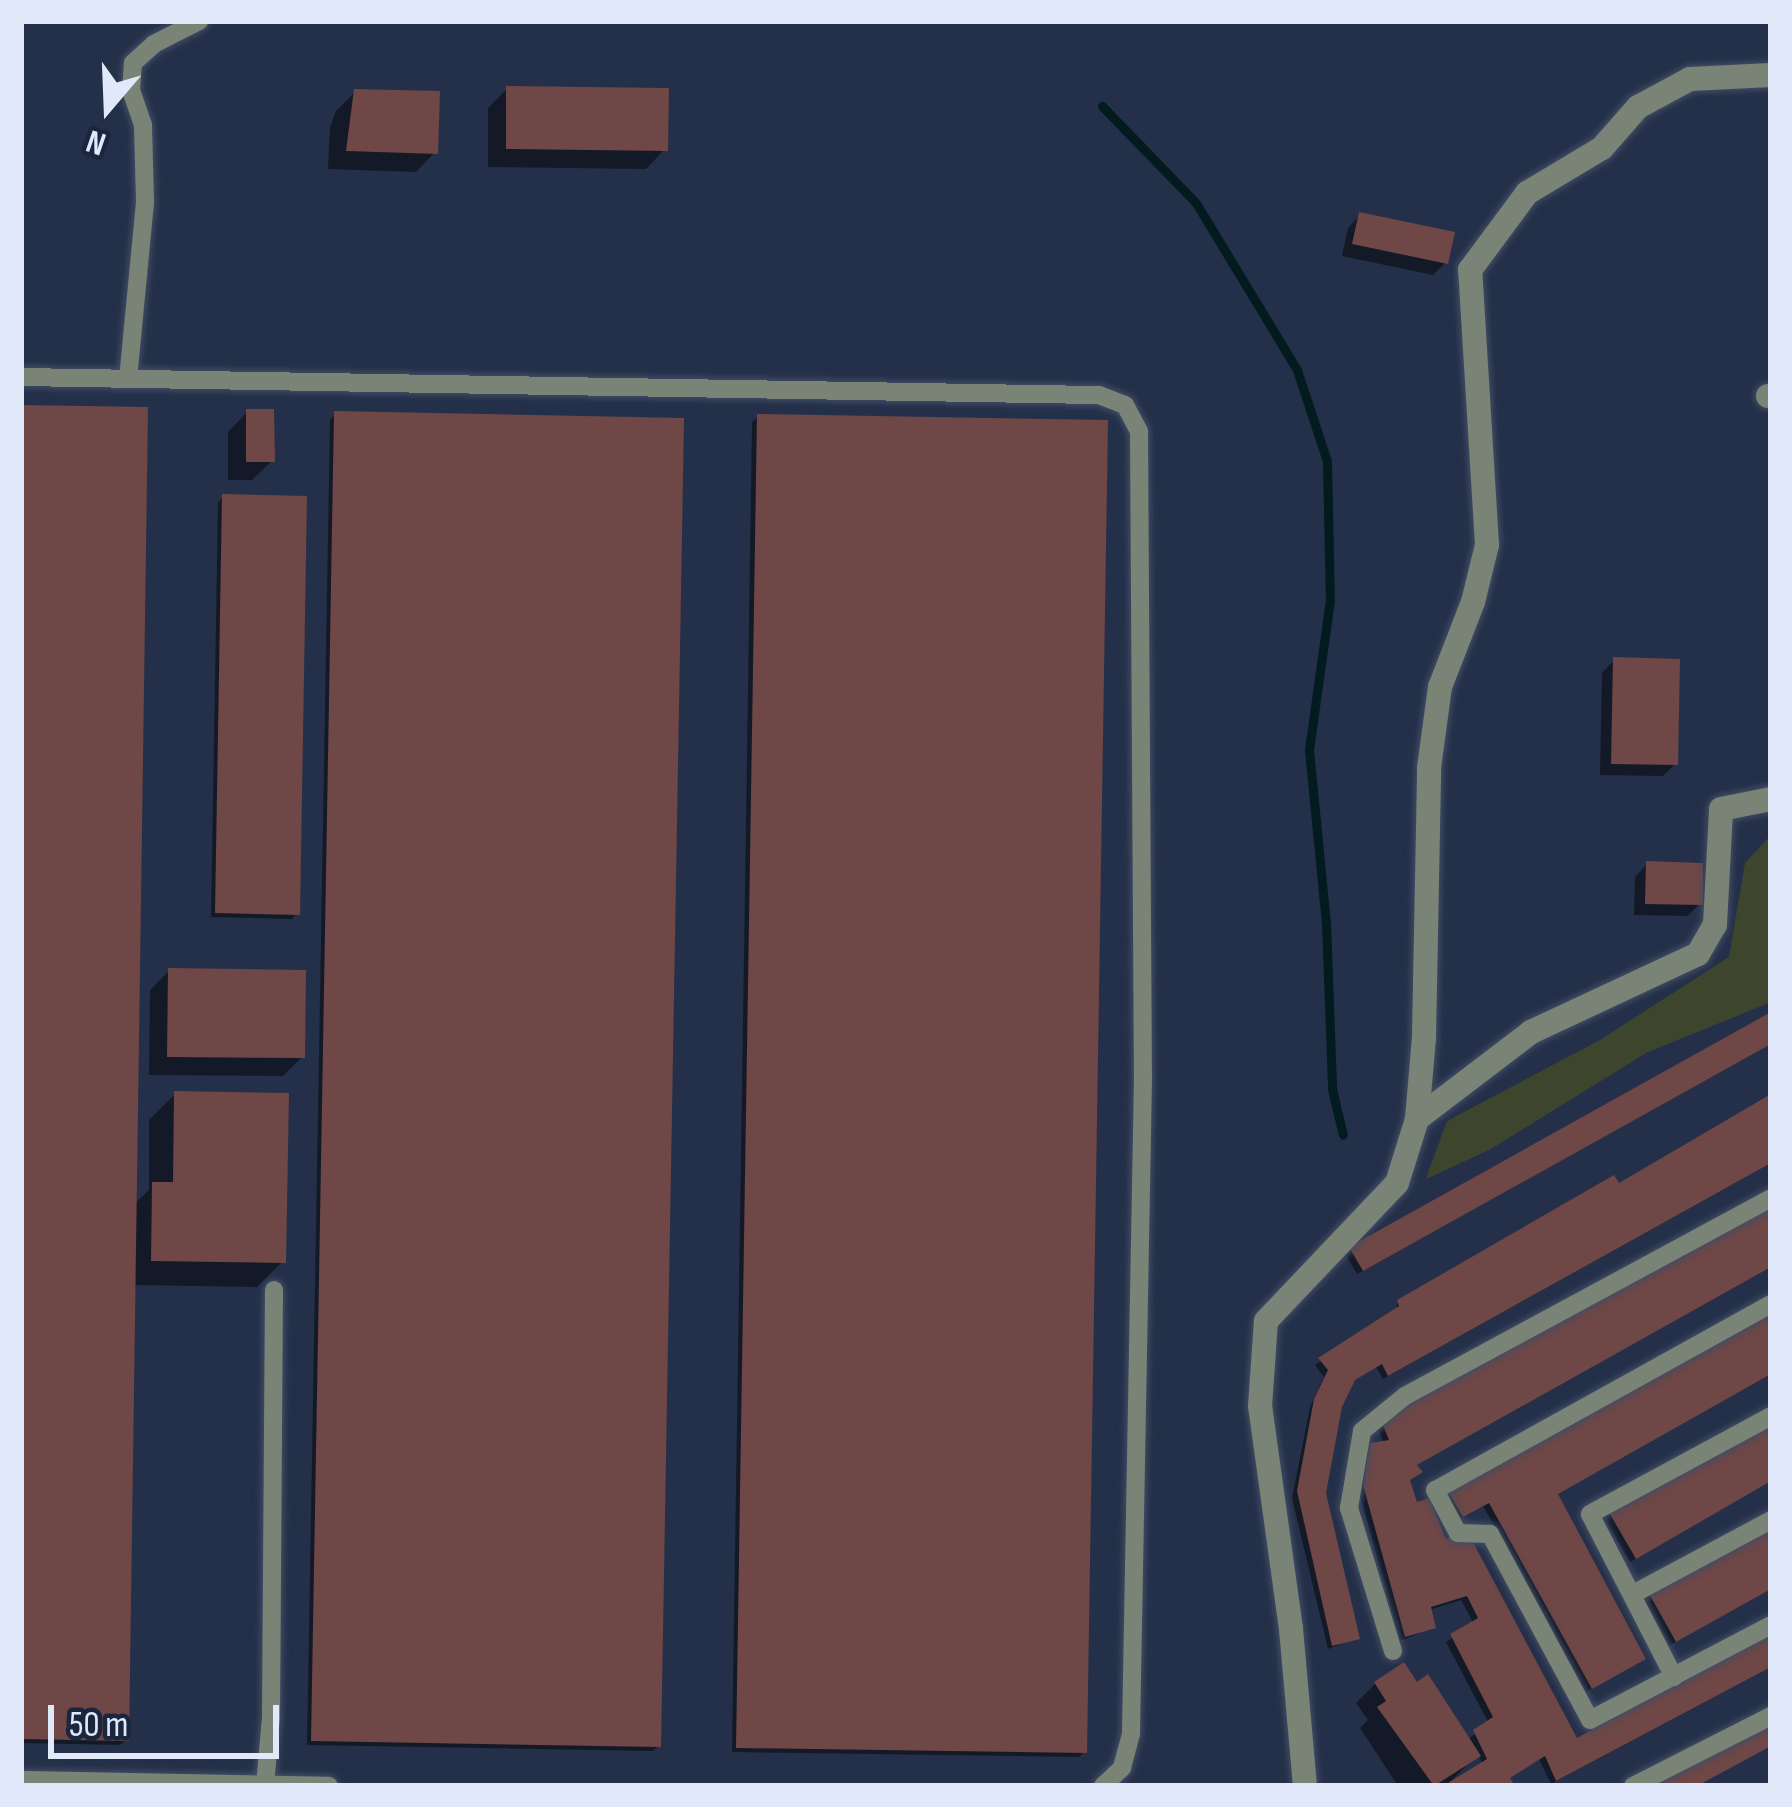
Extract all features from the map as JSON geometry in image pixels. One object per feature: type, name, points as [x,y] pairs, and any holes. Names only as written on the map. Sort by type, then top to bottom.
[{"type":"street","points":[[1305,1786],[1292,1629],[1260,1406],[1266,1321],[1397,1183],[1417,1119],[1424,1037],[1429,768],[1440,687],[1473,602],[1486,545],[1471,271],[1528,193],[1602,148],[1638,107],[1690,80],[1771,75]]},
{"type":"street","points":[[1417,1119],[1531,1032],[1698,954],[1715,925],[1720,808],[1771,799]]},
{"type":"lane","points":[[128,379],[145,202],[143,125],[131,90],[133,63],[154,44],[199,21]]},
{"type":"lane","points":[[21,377],[1099,395],[1125,405],[1139,431],[1143,1101],[1132,1734],[1122,1768],[1103,1786]]},
{"type":"lane","points":[[1393,1651],[1349,1508],[1362,1431],[1405,1396],[1771,1198]]},
{"type":"lane","points":[[265,1785],[272,1718],[274,1290]]},
{"type":"lane","points":[[1771,1304],[1435,1490],[1458,1533],[1490,1534],[1589,1720],[1771,1625]]},
{"type":"lane","points":[[1674,1678],[1590,1514],[1771,1416]]},
{"type":"lane","points":[[1633,1594],[1771,1520]]},
{"type":"lane","points":[[1633,1786],[1771,1716]]},
{"type":"lane","points":[[21,1780],[329,1786]]},
{"type":"green space","points":[[1771,835],[1771,1002],[1646,1053],[1489,1150],[1426,1179],[1447,1121],[1600,1040],[1729,957],[1745,863]]},
{"type":"building","points":[[506,86],[669,88],[668,151],[506,149]]},
{"type":"building","points":[[354,89],[440,91],[438,154],[346,151]]},
{"type":"building","points":[[1359,212],[1455,232],[1448,264],[1352,244]]},
{"type":"building","points":[[21,405],[148,407],[129,1741],[21,1739]]},
{"type":"building","points":[[246,409],[274,409],[275,462],[246,462]]},
{"type":"building","points":[[334,411],[684,418],[661,1747],[311,1741]]},
{"type":"building","points":[[757,414],[1108,420],[1087,1753],[736,1748]]},
{"type":"building","points":[[222,494],[307,496],[300,915],[215,913]]},
{"type":"building","points":[[1613,657],[1680,659],[1678,765],[1611,764]]},
{"type":"building","points":[[1646,861],[1703,863],[1703,905],[1645,904]]},
{"type":"building","points":[[168,968],[306,970],[305,1058],[167,1057]]},
{"type":"building","points":[[1771,1012],[1771,1044],[1363,1271],[1349,1247]]},
{"type":"building","points":[[174,1091],[289,1093],[286,1263],[151,1261],[152,1182],[173,1182]]},
{"type":"building","points":[[1771,1094],[1771,1163],[1388,1376],[1382,1364],[1355,1380],[1342,1407],[1326,1493],[1360,1639],[1332,1646],[1297,1491],[1314,1399],[1328,1370],[1318,1358],[1399,1306],[1397,1300],[1614,1175],[1619,1183]]},
{"type":"building","points":[[1771,1202],[1771,1267],[1417,1465],[1423,1472],[1410,1480],[1417,1502],[1429,1498],[1446,1539],[1466,1529],[1577,1738],[1771,1631],[1771,1667],[1556,1781],[1545,1756],[1510,1778],[1515,1786],[1443,1786],[1487,1759],[1473,1730],[1493,1717],[1450,1634],[1478,1618],[1467,1596],[1431,1607],[1436,1628],[1405,1637],[1363,1485],[1370,1443],[1389,1440],[1381,1420]]},
{"type":"building","points":[[1771,1303],[1771,1374],[1558,1494],[1646,1659],[1592,1689],[1489,1503],[1463,1517],[1447,1490]]},
{"type":"building","points":[[1771,1414],[1771,1481],[1636,1559],[1607,1509]]},
{"type":"building","points":[[1771,1521],[1771,1589],[1676,1642],[1647,1590]]},
{"type":"building","points":[[1404,1662],[1417,1682],[1428,1674],[1481,1756],[1434,1786],[1377,1707],[1386,1701],[1374,1682]]},
{"type":"building","points":[[1771,1711],[1771,1746],[1697,1786],[1627,1786]]},
{"type":"waterway","points":[[1102,106],[1196,203],[1297,370],[1327,461],[1330,600],[1309,750],[1326,922],[1332,1089],[1343,1135]]}]
